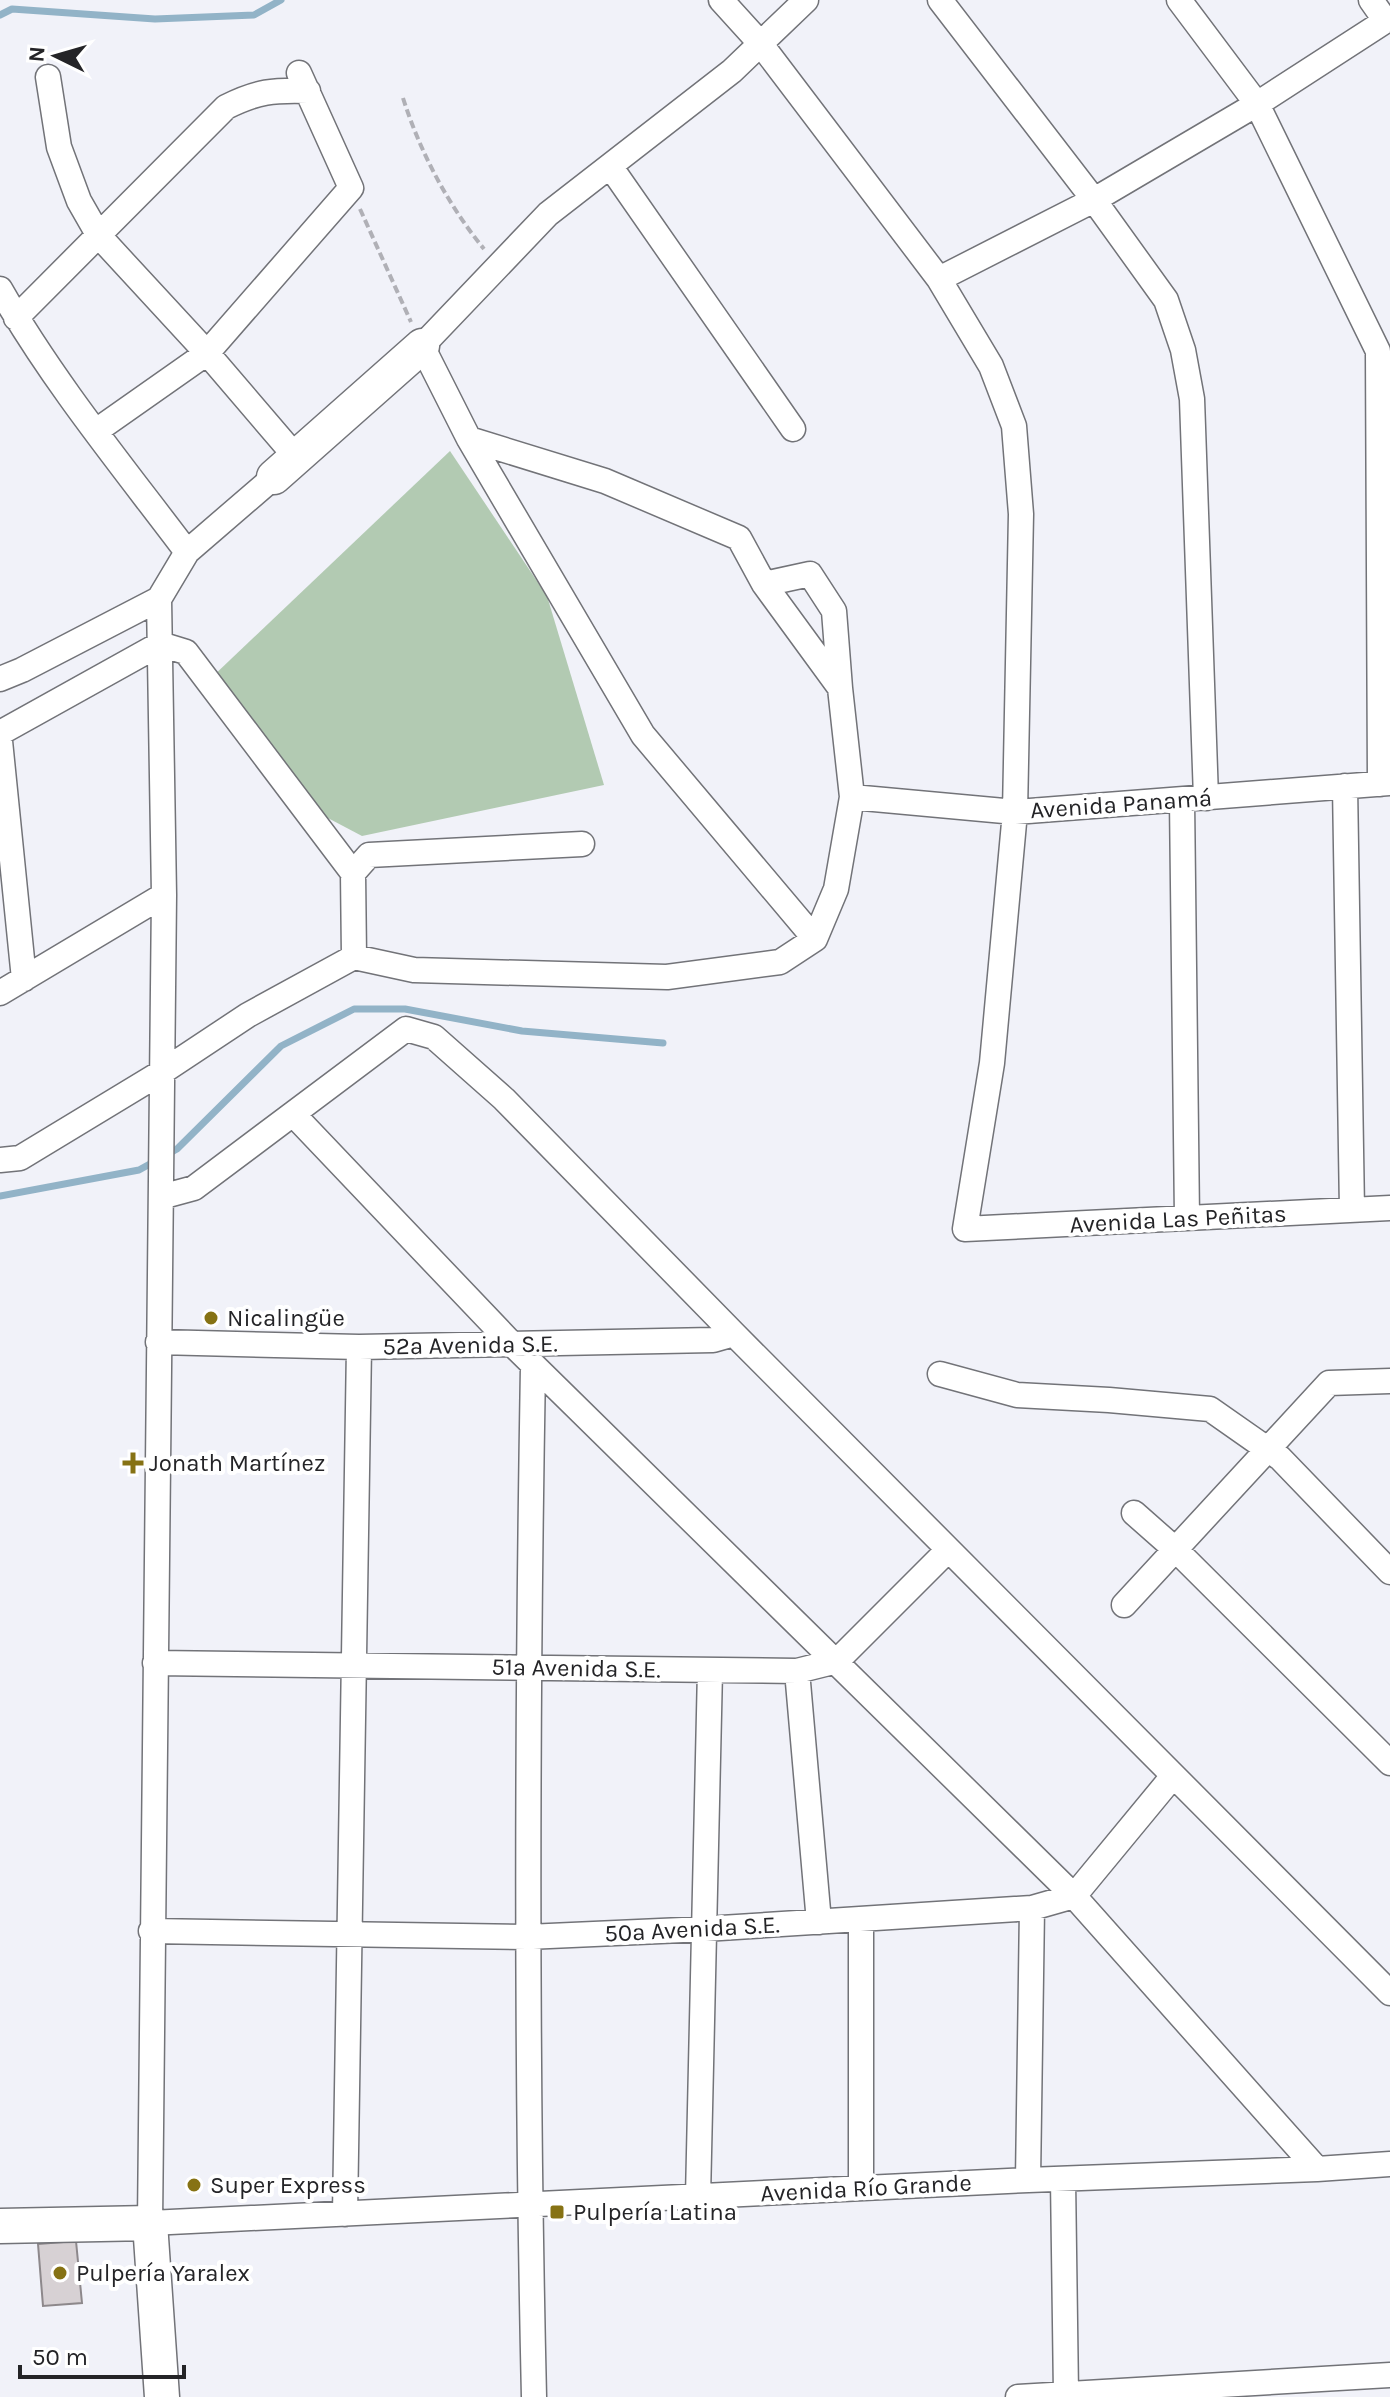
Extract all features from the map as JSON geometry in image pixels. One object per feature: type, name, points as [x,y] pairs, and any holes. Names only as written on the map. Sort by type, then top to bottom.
[{"type":"street","points":[[721,0],[760,43],[939,279],[991,366],[1014,426],[1021,514],[1015,812]]},
{"type":"street","points":[[0,679],[159,599],[187,552],[422,346],[548,214],[732,71],[806,0]]},
{"type":"street","points":[[940,0],[1094,200],[1166,300],[1183,350],[1192,399],[1194,799],[1187,1218]]},
{"type":"street","points":[[1179,0],[1257,104],[1378,351],[1385,784]]},
{"type":"street","points":[[939,279],[1094,200],[1257,104],[1382,13]]},
{"type":"street","points":[[48,77],[59,147],[79,201],[99,236],[207,353],[285,467]]},
{"type":"street","points":[[16,318],[226,107],[246,96],[304,82],[351,188],[207,353],[96,431]]},
{"type":"street","points":[[610,166],[793,429]]},
{"type":"street","points":[[0,289],[16,318],[96,431],[187,552]]},
{"type":"street","points":[[422,346],[469,439],[643,735],[815,939]]},
{"type":"street","points":[[469,439],[605,481],[739,538],[764,584],[840,688]]},
{"type":"street","points":[[0,1160],[20,1158],[162,1072],[248,1015],[354,957],[414,970],[667,977],[780,962],[815,939],[836,889],[852,797],[834,611],[810,574],[764,584]]},
{"type":"street","points":[[159,599],[164,895],[150,2223],[162,2397]]},
{"type":"street","points":[[0,733],[160,644],[186,652],[353,873],[354,957]]},
{"type":"street","points":[[0,741],[24,979]]},
{"type":"street","name":"Avenida Panamá","points":[[852,797],[1015,812],[1385,784]]},
{"type":"street","points":[[1345,786],[1352,1210]]},
{"type":"street","name":"Avenida Las Peñitas","points":[[1015,812],[992,1063],[965,1229],[1390,1208]]},
{"type":"street","points":[[353,873],[369,855],[582,844]]},
{"type":"street","points":[[0,993],[164,895]]},
{"type":"street","points":[[161,1197],[194,1188],[406,1029],[434,1037],[504,1099],[1390,1993]]},
{"type":"street","points":[[293,1114],[533,1366],[1074,1896],[1317,2169]]},
{"type":"street","name":"52a Avenida S.E.","points":[[158,1342],[359,1347],[713,1340],[734,1334]]},
{"type":"street","points":[[345,2214],[359,1347]]},
{"type":"street","points":[[533,1366],[527,1937],[534,2397]]},
{"type":"street","points":[[940,1374],[1017,1395],[1210,1409],[1280,1458],[1390,1572]]},
{"type":"street","points":[[1124,1605],[1329,1383],[1390,1381]]},
{"type":"street","points":[[1134,1513],[1176,1550],[1390,1763]]},
{"type":"street","points":[[837,1661],[948,1550]]},
{"type":"street","name":"51a Avenida S.E.","points":[[155,1663],[797,1671],[837,1661]]},
{"type":"street","points":[[698,2197],[710,1670]]},
{"type":"street","points":[[797,1671],[819,1922]]},
{"type":"street","points":[[1074,1896],[1173,1776]]},
{"type":"street","name":"50a Avenida S.E.","points":[[151,1931],[527,1937],[1032,1908],[1074,1896]]},
{"type":"street","points":[[1028,2180],[1032,1908]]},
{"type":"street","points":[[861,1920],[861,2188]]},
{"type":"street","name":"Avenida Río Grande","points":[[150,2223],[183,2219],[1390,2164]]},
{"type":"street","points":[[1063,2179],[1066,2394]]},
{"type":"street","points":[[0,2226],[150,2223]]},
{"type":"street","points":[[1018,2397],[1390,2375]]},
{"type":"path","points":[[403,98],[414,132],[437,177],[469,230],[499,266]]},
{"type":"path","points":[[351,188],[422,346]]},
{"type":"green space","points":[[450,451],[547,596],[604,785],[362,836],[307,807],[210,679]]},
{"type":"building","name":"Pulpería Yaralex","points":[[76,2241],[82,2303],[43,2306],[38,2244]]},
{"type":"waterway","points":[[0,15],[12,9],[155,19],[254,15],[281,0]]},
{"type":"waterway","points":[[0,1196],[139,1170],[177,1149],[281,1046],[354,1009],[405,1009],[522,1031],[663,1043]]},
{"type":"place","name":"Nicalingüe","points":[[211,1318]]},
{"type":"place","name":"Jonath Martínez","points":[[133,1463]]},
{"type":"place","name":"Super Express","points":[[194,2185]]},
{"type":"place","name":"Pulpería Latina","points":[[557,2212]]},
{"type":"place","name":"Pulpería Yaralex","points":[[60,2273]]}]
